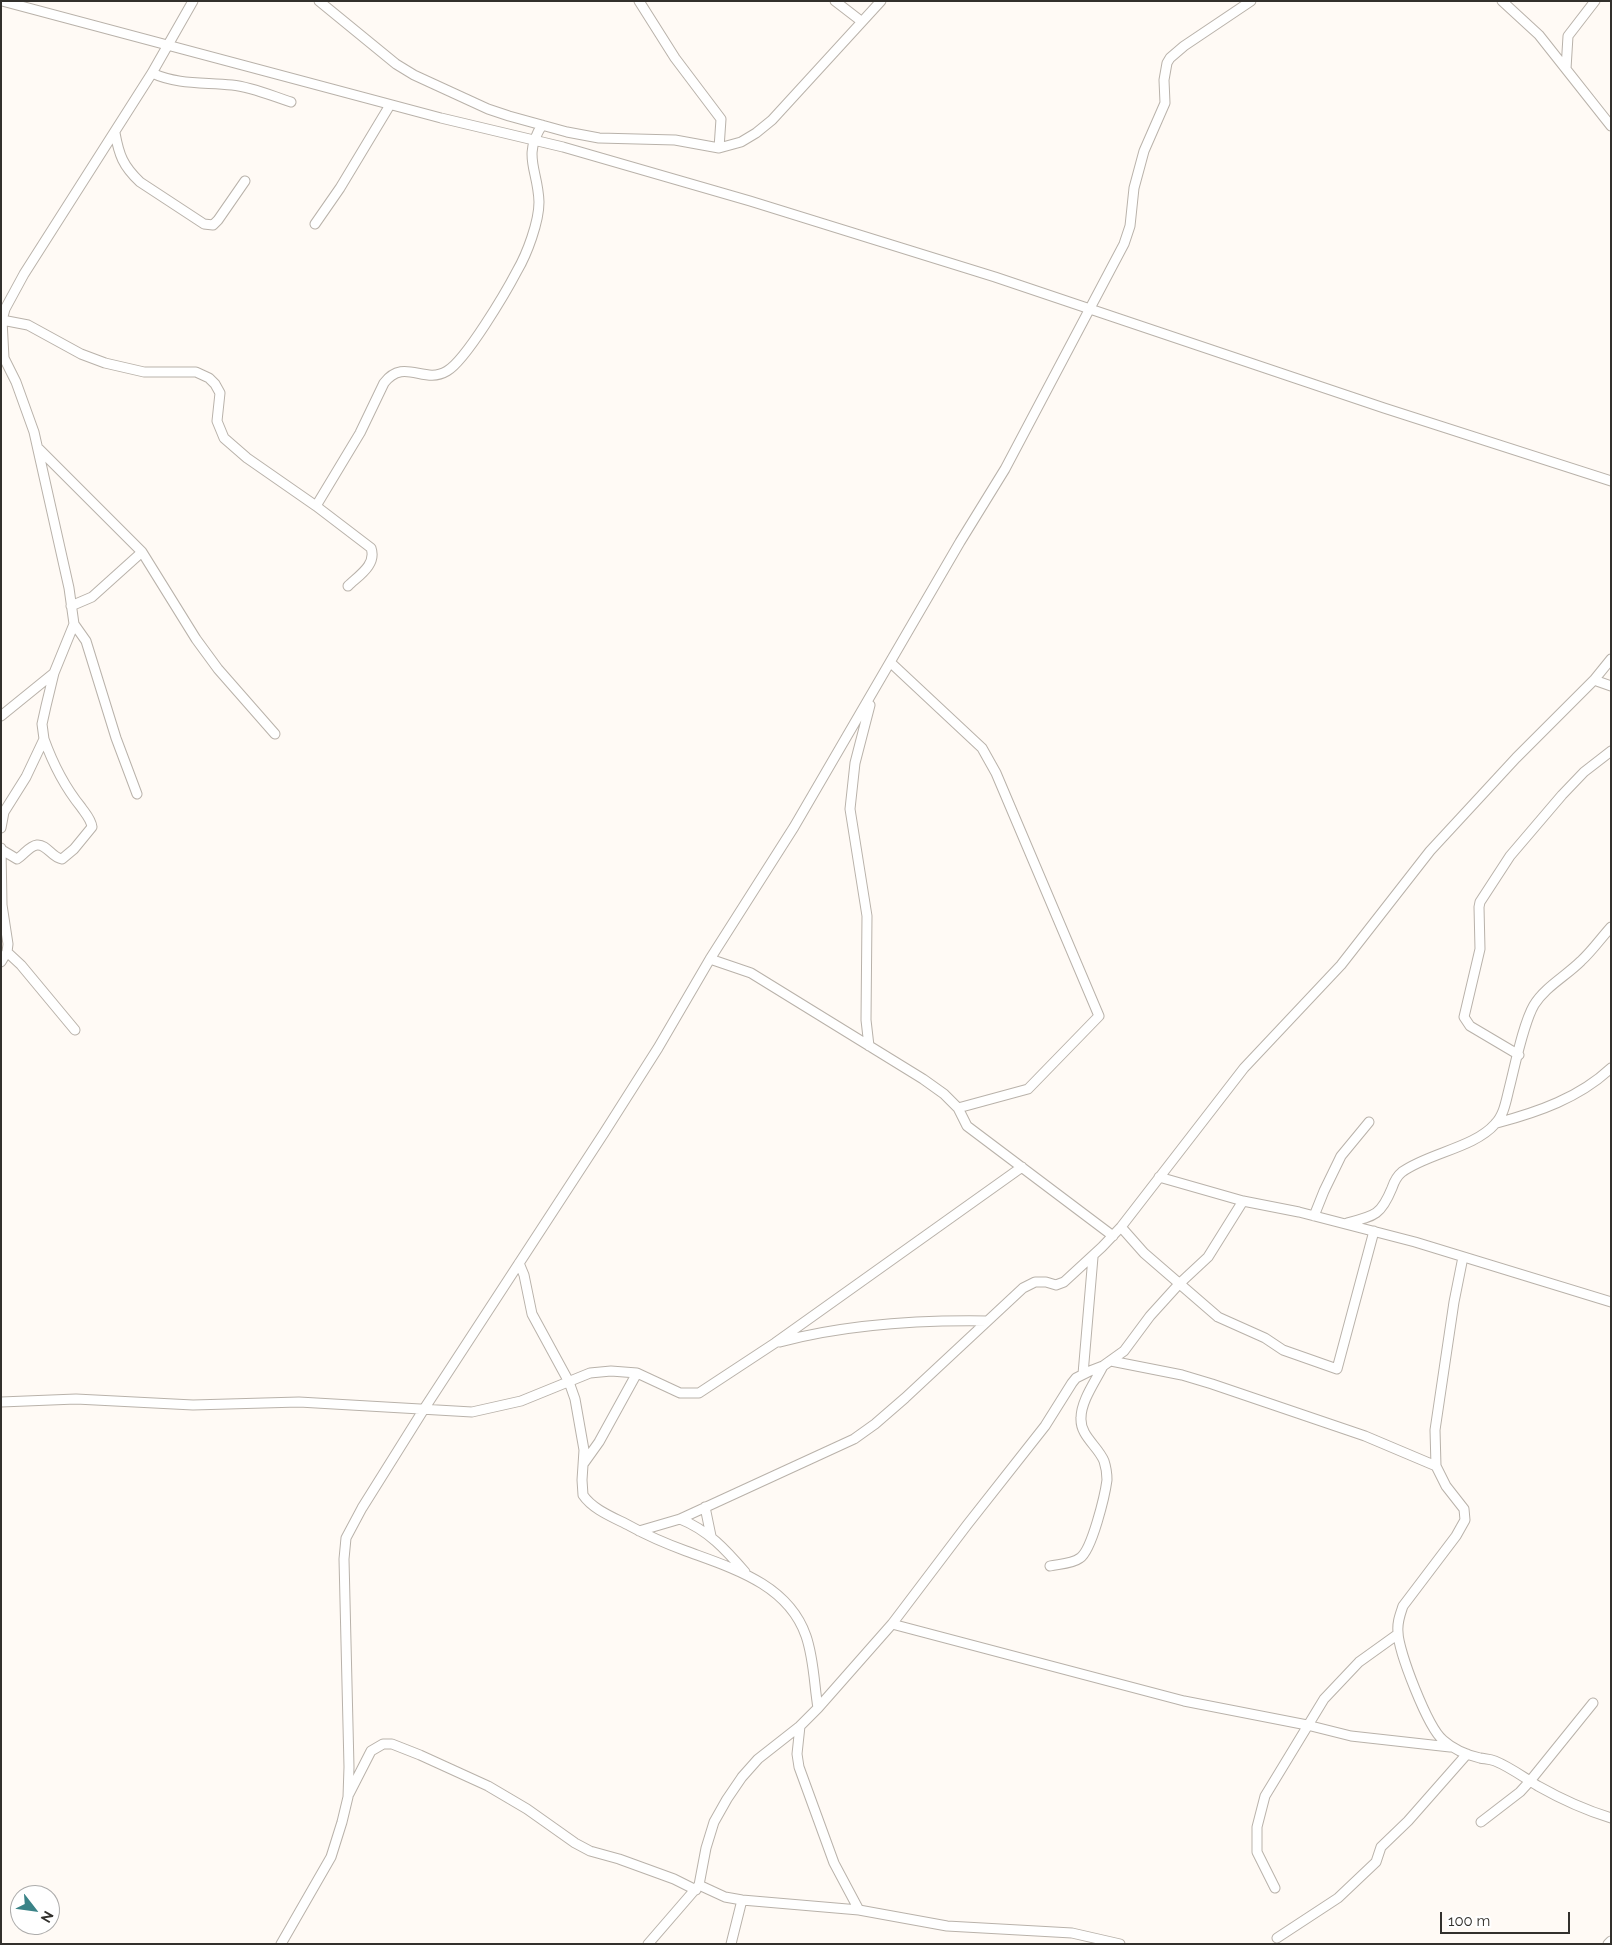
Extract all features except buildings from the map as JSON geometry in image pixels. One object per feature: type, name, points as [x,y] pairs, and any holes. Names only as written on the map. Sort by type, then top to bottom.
[{"type":"street","points":[[2,1],[390,105],[534,140],[750,201],[995,277],[1088,310],[1611,481]]},
{"type":"street","points":[[137,794],[116,738],[86,641],[74,624],[39,449],[28,412],[2,359],[2,320],[5,310],[24,274],[115,133],[193,1]]},
{"type":"street","points":[[319,1],[396,64],[414,75],[488,109],[542,125],[599,138],[675,140],[719,148],[742,142],[772,120],[881,1]]},
{"type":"street","points":[[639,1],[674,58],[721,119],[719,148]]},
{"type":"street","points":[[835,1],[861,21]]},
{"type":"street","points":[[281,1944],[330,1857],[348,1797],[349,1766],[344,1559],[346,1538],[362,1508],[424,1409],[658,1048],[710,959],[789,834],[960,542],[1005,469],[1088,310],[1117,259],[1127,236],[1134,188],[1144,152],[1165,102],[1165,69],[1167,63],[1184,46],[1251,1]]},
{"type":"street","points":[[1502,1],[1539,35],[1611,126]]},
{"type":"street","points":[[1566,70],[1568,36],[1595,1]]},
{"type":"street","points":[[152,73],[180,82],[240,87],[291,102]]},
{"type":"street","points":[[315,224],[340,188],[390,105]]},
{"type":"street","points":[[316,506],[352,447],[389,376],[394,372],[401,371],[436,375],[448,370],[466,350],[506,290],[518,269],[531,238],[538,213],[538,195],[531,149],[542,125]]},
{"type":"street","points":[[115,133],[121,160],[131,174],[148,188],[209,226],[216,223],[245,181]]},
{"type":"street","points":[[2,320],[28,325],[76,351],[105,363],[144,372],[196,372],[209,378],[220,393],[217,421],[224,438],[247,458],[316,506],[371,548],[372,559],[368,566],[348,586]]},
{"type":"street","points":[[39,449],[142,552],[207,654],[275,734]]},
{"type":"street","points":[[71,606],[92,597],[142,552]]},
{"type":"street","points":[[1,849],[17,859],[32,847],[38,845],[44,847],[56,858],[62,859],[74,849],[92,827],[90,820],[71,795],[53,764],[44,739],[42,724],[54,673],[74,624]]},
{"type":"street","points":[[639,1531],[680,1518],[854,1439],[905,1398],[987,1320],[1029,1284],[1046,1282],[1056,1285],[1064,1282],[1094,1257],[1121,1227],[1244,1068],[1341,965],[1430,852],[1516,758],[1594,680],[1611,659]]},
{"type":"street","points":[[890,662],[982,748],[996,773],[1099,1016],[1028,1089],[958,1108]]},
{"type":"street","points":[[1,716],[54,673]]},
{"type":"street","points":[[1594,680],[1611,686]]},
{"type":"street","points":[[869,1046],[866,1020],[867,916],[850,808],[855,763],[862,730],[874,690]]},
{"type":"street","points":[[1,828],[8,804],[26,777],[44,739]]},
{"type":"street","points":[[1519,1055],[1470,1026],[1464,1017],[1480,950],[1479,907],[1510,856],[1584,772],[1611,751]]},
{"type":"street","points":[[1,849],[2,906],[8,944],[7,952],[1,962]]},
{"type":"street","points":[[1497,1123],[1504,1109],[1527,1023],[1534,1005],[1580,962],[1611,927]]},
{"type":"street","points":[[7,952],[21,965],[75,1030]]},
{"type":"street","points":[[710,959],[751,973],[923,1079],[944,1094],[958,1108],[967,1126],[1113,1236]]},
{"type":"street","points":[[1345,1224],[1380,1210],[1387,1201],[1394,1182],[1401,1173],[1416,1164],[1478,1138],[1497,1123],[1532,1113],[1576,1094],[1597,1081],[1611,1068]]},
{"type":"street","points":[[1314,1216],[1341,1156],[1369,1122]]},
{"type":"street","points":[[1,1402],[76,1398],[193,1405],[299,1402],[472,1412],[521,1401],[590,1373],[611,1371],[636,1373],[680,1393],[699,1393],[775,1343],[1022,1167]]},
{"type":"street","points":[[1159,1177],[1243,1200],[1374,1231],[1463,1256],[1611,1302]]},
{"type":"street","points":[[648,1944],[698,1888],[706,1848],[714,1822],[742,1777],[758,1759],[800,1726],[818,1708],[892,1624],[967,1524],[1045,1426],[1072,1383],[1083,1374],[1107,1364],[1124,1351],[1150,1316],[1179,1284],[1208,1258],[1243,1200]]},
{"type":"street","points":[[1121,1227],[1136,1244],[1179,1284],[1218,1317],[1265,1338],[1283,1350],[1337,1369],[1374,1231]]},
{"type":"street","points":[[1463,1256],[1454,1302],[1435,1430],[1436,1466],[1446,1486],[1464,1509],[1465,1520],[1456,1536],[1403,1606],[1398,1620],[1398,1634],[1401,1647],[1429,1722],[1441,1739],[1453,1748],[1467,1754],[1493,1760],[1570,1803],[1611,1818]]},
{"type":"street","points":[[1083,1374],[1094,1257]]},
{"type":"street","points":[[519,1263],[524,1275],[532,1314],[569,1382],[575,1398],[584,1450],[582,1489],[586,1500],[593,1506],[639,1531],[687,1552],[746,1574],[759,1581],[778,1596],[801,1625],[809,1648],[818,1708]]},
{"type":"street","points":[[775,1343],[812,1333],[938,1320],[987,1320]]},
{"type":"street","points":[[1107,1364],[1182,1374],[1365,1436],[1436,1466]]},
{"type":"street","points":[[1050,1566],[1074,1561],[1085,1553],[1102,1507],[1107,1478],[1105,1466],[1103,1459],[1085,1434],[1080,1420],[1085,1403],[1107,1364]]},
{"type":"street","points":[[583,1465],[599,1442],[636,1373]]},
{"type":"street","points":[[705,1507],[711,1536]]},
{"type":"street","points":[[680,1518],[711,1536],[746,1574]]},
{"type":"street","points":[[892,1624],[1184,1701],[1307,1725],[1350,1736],[1453,1748]]},
{"type":"street","points":[[1275,1888],[1257,1852],[1257,1827],[1265,1796],[1324,1698],[1359,1662],[1398,1634]]},
{"type":"street","points":[[1481,1822],[1520,1792],[1593,1703]]},
{"type":"street","points":[[800,1726],[797,1754],[799,1767],[834,1863],[859,1910]]},
{"type":"street","points":[[348,1797],[371,1751],[383,1744],[392,1744],[420,1754],[488,1786],[527,1809],[575,1843],[590,1850],[725,1897],[859,1910],[947,1926],[1072,1933],[1120,1944]]},
{"type":"street","points":[[1277,1938],[1338,1898],[1376,1862],[1381,1847],[1408,1821],[1467,1754]]},
{"type":"street","points":[[731,1944],[742,1900]]}]
